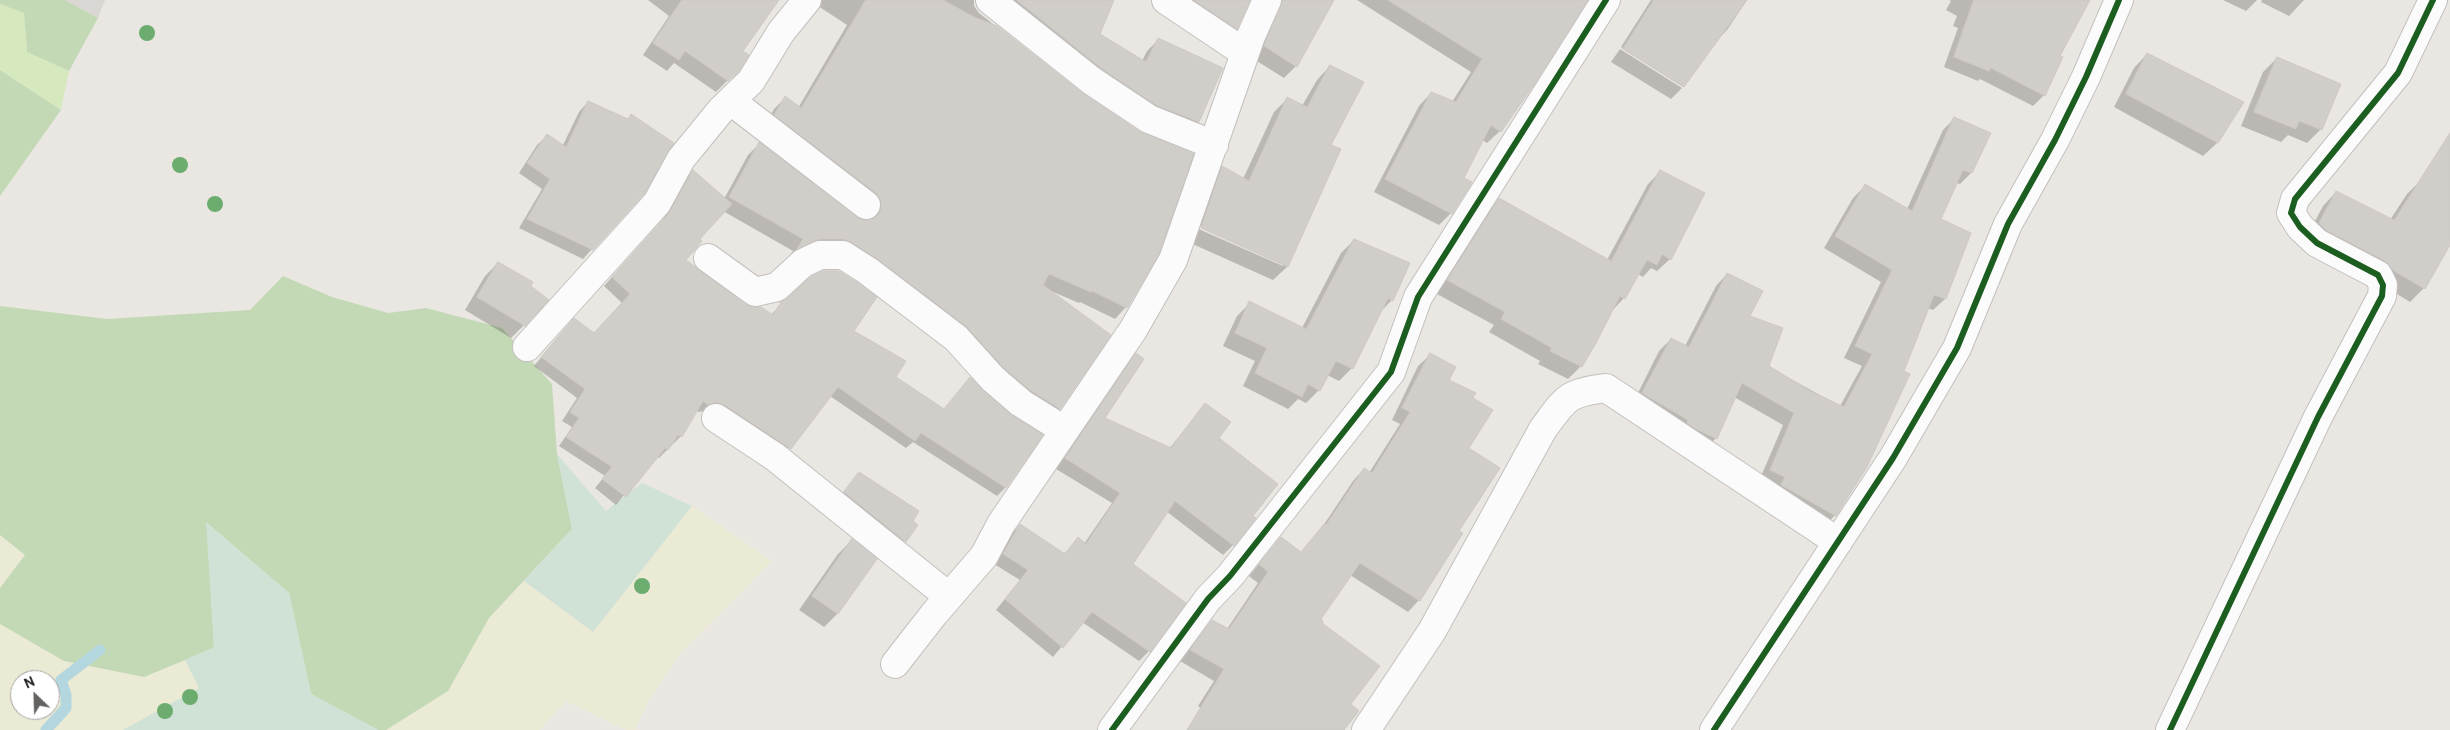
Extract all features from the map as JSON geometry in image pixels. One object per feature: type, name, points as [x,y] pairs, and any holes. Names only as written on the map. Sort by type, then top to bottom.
[{"type":"street","points":[[526,348],[651,209],[680,159],[751,81],[781,32],[807,0]]},
{"type":"street","points":[[990,0],[1092,81],[1149,119],[1214,145]]},
{"type":"street","points":[[1166,0],[1245,53]]},
{"type":"street","points":[[895,664],[948,596],[984,556],[1001,524],[1133,330],[1173,260],[1245,53],[1267,0]]},
{"type":"street","points":[[1112,730],[1208,598],[1230,576],[1391,372],[1418,297],[1606,0]]},
{"type":"street","points":[[1714,730],[1892,458],[1957,348],[2008,224],[2055,140],[2086,77],[2119,0]]},
{"type":"street","points":[[2170,730],[2318,417],[2382,296],[2383,285],[2378,275],[2317,243],[2300,227],[2291,213],[2295,199],[2398,73],[2433,0]]},
{"type":"street","points":[[731,101],[866,205]]},
{"type":"street","points":[[708,258],[755,292],[776,287],[803,263],[820,255],[842,255],[868,271],[956,338],[993,379],[1021,403],[1064,430]]},
{"type":"street","points":[[1366,730],[1432,631],[1543,429],[1564,400],[1582,391],[1606,388],[1838,542]]},
{"type":"street","points":[[716,418],[776,457],[948,596]]},
{"type":"shaded area","points":[[65,0],[105,0],[98,18]]},
{"type":"green space","points":[[0,0],[65,0],[98,18],[69,71],[27,52],[24,13],[0,4]]},
{"type":"green space","points":[[0,4],[24,13],[27,52],[69,71],[61,110],[0,70]]},
{"type":"green space","points":[[0,70],[61,110],[0,196]]},
{"type":"green space","points":[[283,276],[332,297],[388,313],[426,308],[502,328],[552,384],[557,454],[572,529],[489,618],[448,691],[386,730],[378,730],[311,694],[289,593],[207,523],[214,648],[144,677],[64,661],[0,624],[0,588],[25,555],[0,535],[0,306],[107,319],[250,310]]},
{"type":"green space","points":[[557,454],[606,511],[642,483],[692,506],[593,632],[524,581],[572,529]]},
{"type":"green space","points":[[692,506],[772,561],[678,656],[647,704],[635,730],[626,730],[566,701],[540,730],[386,730],[448,691],[489,618],[524,581],[593,632]]},
{"type":"green space","points":[[206,522],[289,593],[311,694],[378,730],[123,730],[199,688],[185,660],[214,647]]},
{"type":"green space","points":[[0,535],[25,555],[0,588]]},
{"type":"green space","points":[[0,624],[64,661],[144,677],[185,660],[200,688],[123,730],[0,730]]},
{"type":"building","points":[[682,0],[779,0],[743,51],[749,55],[739,71],[728,81],[685,51],[679,60],[653,43]]},
{"type":"building","points":[[866,0],[943,0],[974,17],[997,26],[1082,93],[1140,132],[1194,154],[1159,254],[1127,308],[1092,291],[1049,274],[1043,285],[1111,335],[1060,409],[1030,390],[1004,368],[966,326],[876,258],[843,239],[820,239],[797,249],[803,239],[729,197],[759,142],[856,217],[863,220],[871,220],[879,214],[881,200],[876,193],[774,115],[785,96],[801,108]]},
{"type":"building","points":[[1017,0],[1114,0],[1100,34],[1146,62],[1158,38],[1223,68],[1199,122],[1156,105],[1101,68]]},
{"type":"building","points":[[1194,0],[1250,0],[1237,29]]},
{"type":"building","points":[[1282,0],[1334,0],[1297,67],[1264,46]]},
{"type":"building","points":[[1388,0],[1588,0],[1501,132],[1491,125],[1464,178],[1472,182],[1452,214],[1385,179],[1431,92],[1456,102],[1482,59]]},
{"type":"building","points":[[1654,0],[1747,0],[1684,87],[1623,49]]},
{"type":"building","points":[[1974,0],[2090,0],[2060,56],[2063,57],[2045,96],[1991,68],[1989,71],[1954,57]]},
{"type":"building","points":[[2147,53],[2244,102],[2218,143],[2126,94]]},
{"type":"building","points":[[2277,57],[2341,84],[2322,130],[2299,121],[2296,129],[2254,112]]},
{"type":"building","points":[[1330,65],[1364,82],[1331,145],[1341,149],[1288,267],[1201,228],[1222,166],[1249,181],[1287,97],[1307,107]]},
{"type":"building","points":[[588,101],[628,119],[631,114],[674,143],[644,194],[593,250],[527,219],[550,179],[527,163],[547,134],[566,147]]},
{"type":"building","points":[[1954,117],[1991,133],[1972,173],[1963,170],[1941,219],[1971,233],[1946,299],[1934,295],[1904,371],[1910,374],[1867,467],[1836,516],[1781,485],[1785,477],[1770,470],[1794,413],[1742,383],[1717,439],[1696,429],[1687,423],[1688,420],[1642,393],[1671,338],[1689,347],[1727,273],[1763,291],[1750,316],[1783,328],[1769,366],[1810,391],[1844,407],[1872,354],[1855,346],[1892,270],[1835,236],[1865,184],[1912,211]]},
{"type":"building","points":[[2450,133],[2450,245],[2425,289],[2394,271],[2385,261],[2326,230],[2319,223],[2336,191],[2394,220]]},
{"type":"building","points":[[693,170],[732,204],[700,239],[702,241],[686,260],[746,305],[761,307],[773,315],[781,302],[812,276],[823,271],[838,271],[859,284],[877,297],[854,331],[906,361],[896,377],[944,409],[970,377],[1011,415],[1043,435],[1006,488],[921,433],[915,441],[838,387],[791,449],[725,405],[716,402],[708,405],[703,401],[682,437],[678,435],[668,450],[665,448],[626,497],[602,479],[612,467],[566,437],[579,418],[570,412],[585,389],[541,357],[574,318],[594,333],[630,294],[612,277],[669,213]]},
{"type":"building","points":[[1660,170],[1705,193],[1671,260],[1662,254],[1657,265],[1647,260],[1625,299],[1620,296],[1582,367],[1550,351],[1552,348],[1501,319],[1505,312],[1447,280],[1499,198],[1611,261]]},
{"type":"building","points":[[1354,239],[1410,263],[1393,301],[1388,298],[1353,369],[1336,361],[1320,391],[1308,384],[1302,397],[1255,373],[1267,348],[1235,333],[1249,301],[1306,329]]},
{"type":"building","points":[[498,262],[533,282],[531,286],[549,300],[525,326],[477,297]]},
{"type":"building","points":[[1136,353],[1144,359],[1105,418],[1171,448],[1205,403],[1231,422],[1219,438],[1278,484],[1253,516],[1256,518],[1234,546],[1175,501],[1133,564],[1186,603],[1150,652],[1092,612],[1063,648],[1005,599],[1028,570],[1003,554],[1020,524],[1065,554],[1078,537],[1086,544],[1120,493],[1065,458]]},
{"type":"building","points":[[1430,353],[1456,367],[1449,380],[1476,393],[1473,398],[1493,410],[1469,448],[1500,468],[1459,531],[1463,533],[1420,601],[1360,563],[1321,619],[1322,623],[1380,666],[1351,704],[1359,711],[1344,730],[1187,730],[1224,669],[1190,650],[1212,620],[1229,629],[1268,572],[1259,564],[1281,537],[1301,552],[1324,524],[1326,525],[1364,468],[1372,473],[1410,412],[1402,408]]},
{"type":"building","points":[[859,472],[919,511],[913,521],[918,525],[906,542],[844,492]]},
{"type":"building","points":[[852,539],[877,559],[838,614],[812,596]]},
{"type":"waterway","points":[[46,730],[66,708],[66,695],[61,680],[100,650]]},
{"type":"cycle path","points":[[1112,730],[1208,599],[1230,576],[1391,372],[1418,297],[1606,0]]},
{"type":"cycle path","points":[[1714,730],[1893,458],[1957,348],[2008,224],[2055,140],[2086,77],[2119,0]]},
{"type":"cycle path","points":[[2170,730],[2318,417],[2382,296],[2383,285],[2378,275],[2317,243],[2300,227],[2291,213],[2295,199],[2398,73],[2433,0]]}]
